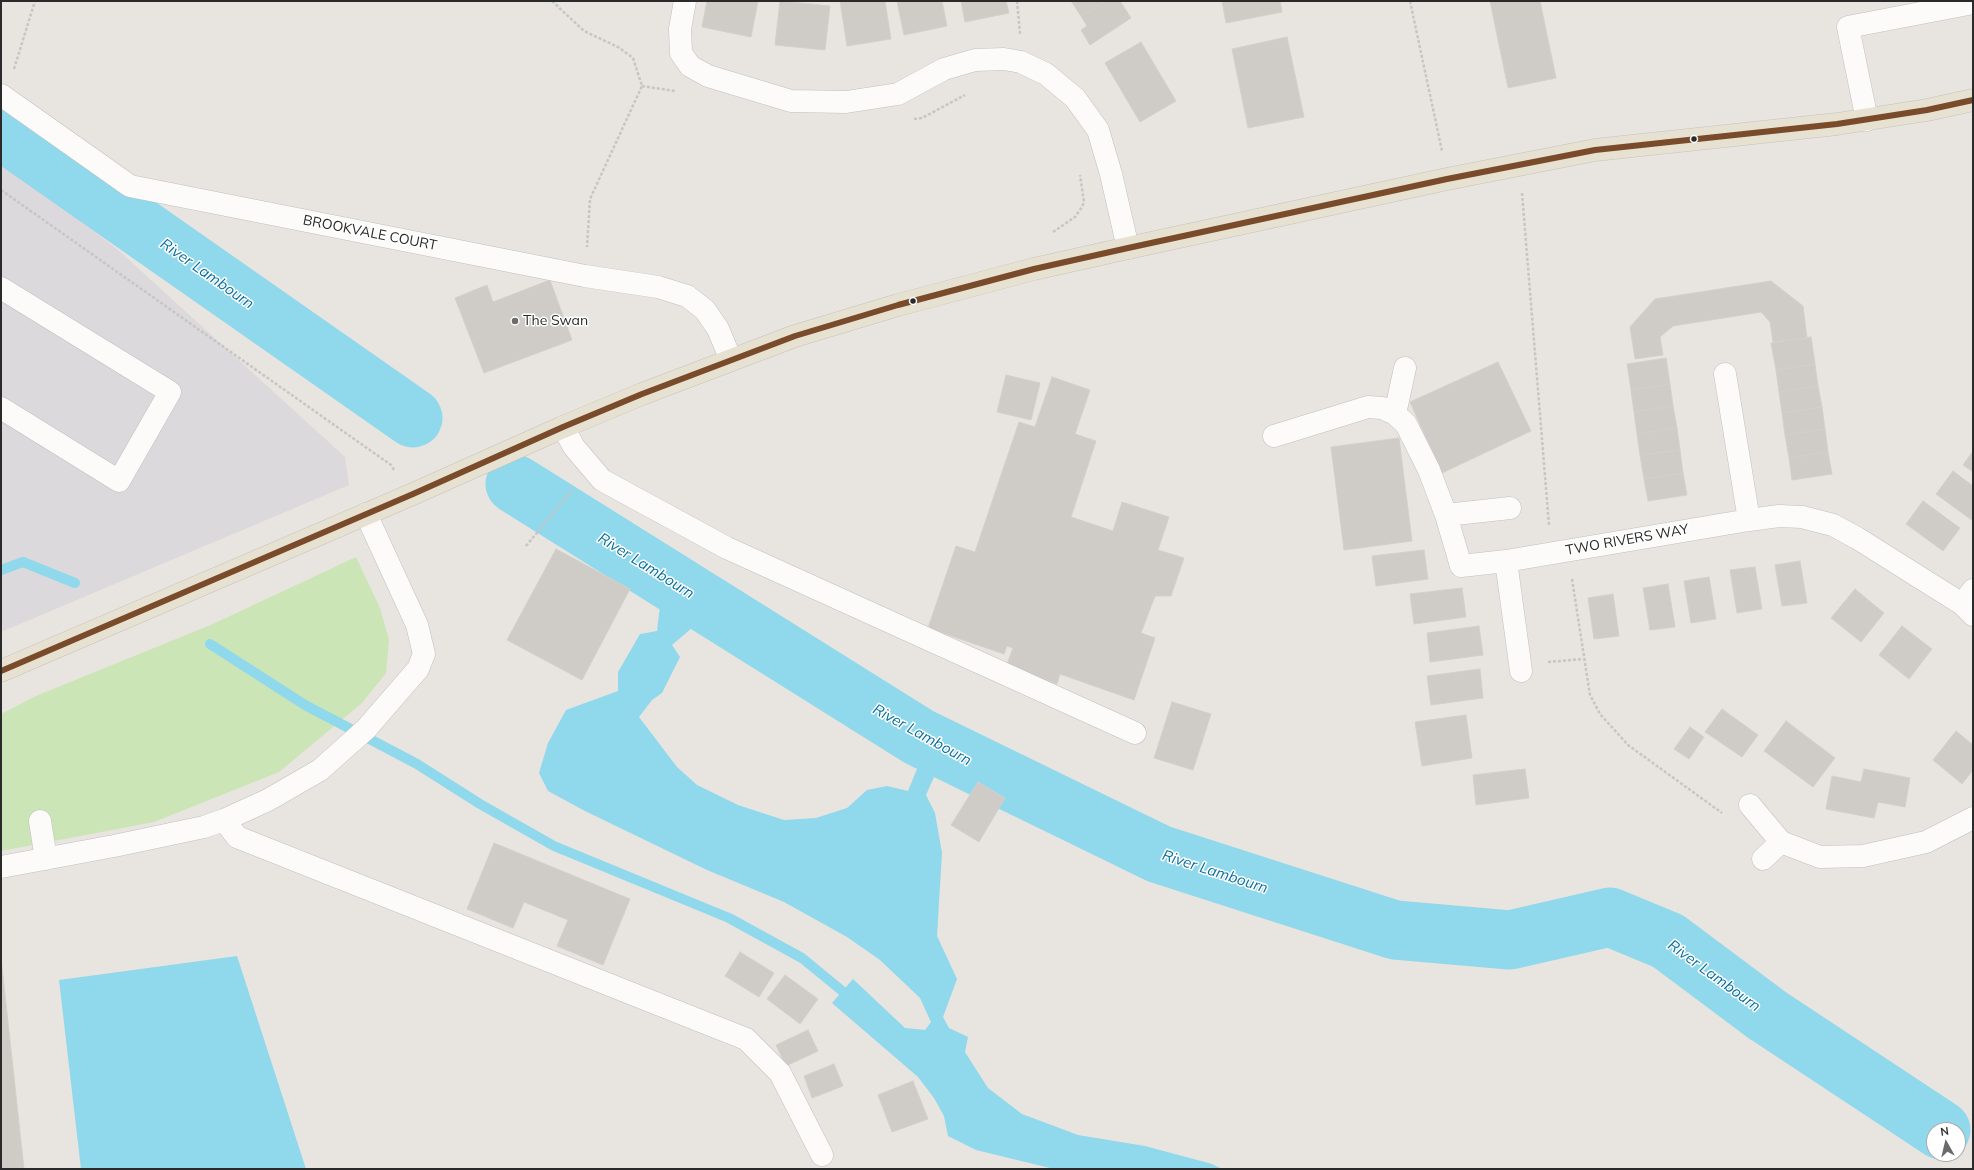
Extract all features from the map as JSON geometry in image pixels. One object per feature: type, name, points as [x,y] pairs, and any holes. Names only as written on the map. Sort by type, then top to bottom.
[{"type":"main road","points":[[1,671],[413,494],[564,426],[731,360],[802,334],[898,305],[1034,269],[1128,248],[1447,179],[1595,150],[1762,133],[1867,120],[1973,100]]},
{"type":"street","points":[[685,1],[680,29],[681,53],[690,66],[708,76],[791,101],[846,102],[898,94],[944,69],[975,60],[1004,60],[1021,62],[1046,74],[1075,98],[1098,130],[1111,174],[1128,248]]},
{"type":"street","points":[[1867,120],[1848,27],[1973,3]]},
{"type":"street","name":"BROOKVALE COURT","points":[[1,96],[130,186],[585,276],[658,287],[688,296],[705,310],[718,329],[731,360]]},
{"type":"street","points":[[1,288],[170,392],[119,481],[1,408]]},
{"type":"street","points":[[1395,414],[1405,368]]},
{"type":"street","points":[[1725,374],[1749,520]]},
{"type":"street","name":"TWO RIVERS WAY","points":[[1274,436],[1368,407],[1382,408],[1395,414],[1406,424],[1429,470],[1446,515],[1461,566],[1506,561],[1749,520],[1779,516],[1802,517],[1833,526],[1969,603]]},
{"type":"street","points":[[564,426],[574,447],[602,480],[727,548],[1135,733]]},
{"type":"street","points":[[1446,515],[1510,508]]},
{"type":"street","points":[[1,867],[122,845],[204,827],[224,820],[268,800],[314,774],[366,729],[418,670],[424,654],[416,625],[366,514]]},
{"type":"street","points":[[1506,561],[1520,668]]},
{"type":"street","points":[[1755,811],[1781,842],[1820,857],[1863,856],[1926,842],[1973,818]]},
{"type":"street","points":[[224,820],[237,837],[746,1040],[780,1073],[822,1155]]},
{"type":"street","points":[[40,821],[46,859]]},
{"type":"street","points":[[1763,859],[1781,842]]},
{"type":"path","points":[[552,1],[584,31],[618,47],[633,58],[642,86],[590,199],[585,276]]},
{"type":"path","points":[[1017,1],[1020,35]]},
{"type":"path","points":[[1410,1],[1442,152]]},
{"type":"path","points":[[1054,232],[1075,217],[1084,202],[1079,168]]},
{"type":"path","points":[[1,190],[391,465],[413,494]]},
{"type":"path","points":[[1522,193],[1559,552],[1590,695],[1600,714],[1628,745],[1730,819],[1755,811]]},
{"type":"path","points":[[526,546],[578,484]]},
{"type":"path","points":[[1520,668],[1583,659]]},
{"type":"shaded area","points":[[1,160],[117,249],[345,457],[349,485],[1,632]]},
{"type":"green space","points":[[356,557],[380,608],[389,640],[386,673],[362,703],[279,772],[154,822],[1,851],[1,714],[36,696],[213,624]]},
{"type":"water","points":[[660,606],[693,627],[672,645],[680,657],[662,693],[652,700],[639,717],[677,767],[697,785],[738,805],[784,820],[816,818],[847,808],[867,790],[887,786],[908,791],[919,764],[934,777],[926,795],[935,813],[942,853],[937,936],[957,979],[943,1017],[949,1028],[968,1037],[965,1052],[988,1088],[1022,1114],[1078,1135],[1145,1146],[1212,1164],[1222,1169],[1054,1169],[976,1150],[948,1136],[944,1116],[934,1098],[918,1077],[832,1003],[853,979],[905,1028],[925,1030],[931,1022],[920,998],[880,960],[847,937],[784,902],[707,870],[585,811],[548,791],[539,773],[548,743],[566,710],[618,691],[618,672],[640,634],[657,631]]},
{"type":"water","points":[[237,956],[306,1169],[81,1169],[59,980]]},
{"type":"building","points":[[707,1],[758,1],[751,37],[702,27]]},
{"type":"building","points":[[780,1],[830,6],[825,50],[775,45]]},
{"type":"building","points":[[840,1],[885,1],[891,39],[847,46]]},
{"type":"building","points":[[897,1],[942,1],[947,26],[904,35]]},
{"type":"building","points":[[961,1],[1006,1],[1009,13],[965,22]]},
{"type":"building","points":[[1071,1],[1106,1],[1081,16]]},
{"type":"building","points":[[1106,1],[1120,1],[1131,18],[1090,45],[1081,30],[1087,26],[1081,16]]},
{"type":"building","points":[[1222,1],[1280,1],[1282,12],[1226,23]]},
{"type":"building","points":[[1490,1],[1540,1],[1556,78],[1508,88]]},
{"type":"building","points":[[1287,37],[1304,117],[1248,128],[1232,49]]},
{"type":"building","points":[[1141,42],[1176,101],[1140,122],[1105,63]]},
{"type":"building","name":"The Swan","points":[[550,280],[572,340],[484,373],[455,298],[487,285],[493,302]]},
{"type":"building","points":[[1771,281],[1803,306],[1807,338],[1773,342],[1770,322],[1761,312],[1673,326],[1660,337],[1663,355],[1635,359],[1630,327],[1655,299]]},
{"type":"building","points":[[1811,337],[1815,364],[1776,370],[1771,343]]},
{"type":"building","points":[[1666,358],[1670,384],[1631,390],[1627,364]]},
{"type":"building","points":[[1498,362],[1531,431],[1442,473],[1410,402]]},
{"type":"building","points":[[1815,364],[1818,386],[1779,392],[1776,370]]},
{"type":"building","points":[[1006,375],[1040,383],[1031,420],[997,412]]},
{"type":"building","points":[[1052,377],[1090,390],[1075,434],[1096,441],[1071,517],[1113,531],[1122,502],[1169,517],[1158,550],[1184,558],[1171,596],[1155,596],[1141,633],[1155,638],[1134,700],[1060,674],[1057,684],[1006,667],[1013,648],[1007,646],[1004,654],[928,628],[956,546],[975,552],[1019,422],[1035,427]]},
{"type":"building","points":[[1670,384],[1673,406],[1634,412],[1631,390]]},
{"type":"building","points":[[1818,386],[1822,407],[1782,413],[1779,392]]},
{"type":"building","points":[[1673,406],[1677,428],[1637,434],[1634,412]]},
{"type":"building","points":[[1822,407],[1825,429],[1785,435],[1782,413]]},
{"type":"building","points":[[1677,428],[1680,450],[1640,455],[1637,434]]},
{"type":"building","points":[[1825,429],[1828,452],[1789,458],[1785,435]]},
{"type":"building","points":[[1399,438],[1412,541],[1344,550],[1331,447]]},
{"type":"building","points":[[1680,450],[1683,473],[1644,479],[1640,455]]},
{"type":"building","points":[[1973,451],[1973,472],[1963,465]]},
{"type":"building","points":[[1828,452],[1832,474],[1792,480],[1789,458]]},
{"type":"building","points":[[1953,471],[1973,486],[1973,521],[1936,494]]},
{"type":"building","points":[[1683,473],[1687,495],[1648,501],[1644,479]]},
{"type":"building","points":[[1923,501],[1960,528],[1943,551],[1906,524]]},
{"type":"building","points":[[556,549],[630,589],[582,680],[507,640]]},
{"type":"building","points":[[1424,550],[1428,579],[1376,586],[1372,556]]},
{"type":"building","points":[[1800,561],[1807,603],[1782,606],[1775,565]]},
{"type":"building","points":[[1755,567],[1762,609],[1737,613],[1730,570]]},
{"type":"building","points":[[1709,577],[1716,619],[1691,623],[1684,581]]},
{"type":"building","points":[[1668,584],[1675,627],[1650,630],[1643,588]]},
{"type":"building","points":[[1462,588],[1466,617],[1414,624],[1410,594]]},
{"type":"building","points":[[1855,589],[1884,613],[1861,642],[1831,618]]},
{"type":"building","points":[[1613,594],[1619,636],[1594,639],[1588,598]]},
{"type":"building","points":[[1479,626],[1483,655],[1430,662],[1427,633]]},
{"type":"building","points":[[1902,626],[1932,649],[1909,679],[1879,655]]},
{"type":"building","points":[[1480,669],[1483,698],[1431,705],[1427,676]]},
{"type":"building","points":[[1172,702],[1211,714],[1193,770],[1154,758]]},
{"type":"building","points":[[1722,709],[1758,735],[1742,757],[1705,732]]},
{"type":"building","points":[[1466,715],[1472,758],[1422,766],[1415,722]]},
{"type":"building","points":[[1786,721],[1835,758],[1813,787],[1764,751]]},
{"type":"building","points":[[1690,727],[1704,737],[1689,759],[1674,749]]},
{"type":"building","points":[[1956,731],[1973,745],[1973,770],[1962,784],[1933,760]]},
{"type":"building","points":[[1525,769],[1529,798],[1476,805],[1473,775]]},
{"type":"building","points":[[1864,769],[1910,778],[1905,807],[1878,802],[1874,818],[1826,809],[1832,776],[1861,782]]},
{"type":"building","points":[[978,782],[1005,798],[979,842],[951,825]]},
{"type":"building","points":[[494,843],[630,899],[603,965],[557,946],[568,920],[524,902],[513,928],[467,909]]},
{"type":"building","points":[[740,952],[774,973],[759,997],[725,976]]},
{"type":"building","points":[[1,958],[24,1169],[1,1169]]},
{"type":"building","points":[[785,975],[818,999],[800,1024],[767,999]]},
{"type":"building","points":[[808,1030],[818,1051],[786,1066],[776,1045]]},
{"type":"building","points":[[834,1064],[843,1086],[812,1098],[804,1076]]},
{"type":"building","points":[[913,1081],[928,1119],[892,1132],[878,1095]]},
{"type":"waterway","name":"River Lambourn","points":[[1,130],[413,418]]},
{"type":"waterway","name":"River Lambourn","points":[[515,484],[919,737],[1159,854],[1395,930],[1510,940],[1610,917],[1668,941],[1767,1015],[1929,1122]]},
{"type":"waterway","points":[[1,570],[23,562],[75,583]]},
{"type":"waterway","points":[[210,644],[305,705],[417,764],[480,804],[554,846],[729,918],[802,958],[852,999]]},
{"type":"transit line","points":[[1,671],[642,394],[795,336],[898,305],[1034,269],[1128,248],[1447,179],[1595,150],[1837,124],[1927,110],[1973,100]]},
{"type":"place","name":"The Swan","points":[[515,321]]}]
